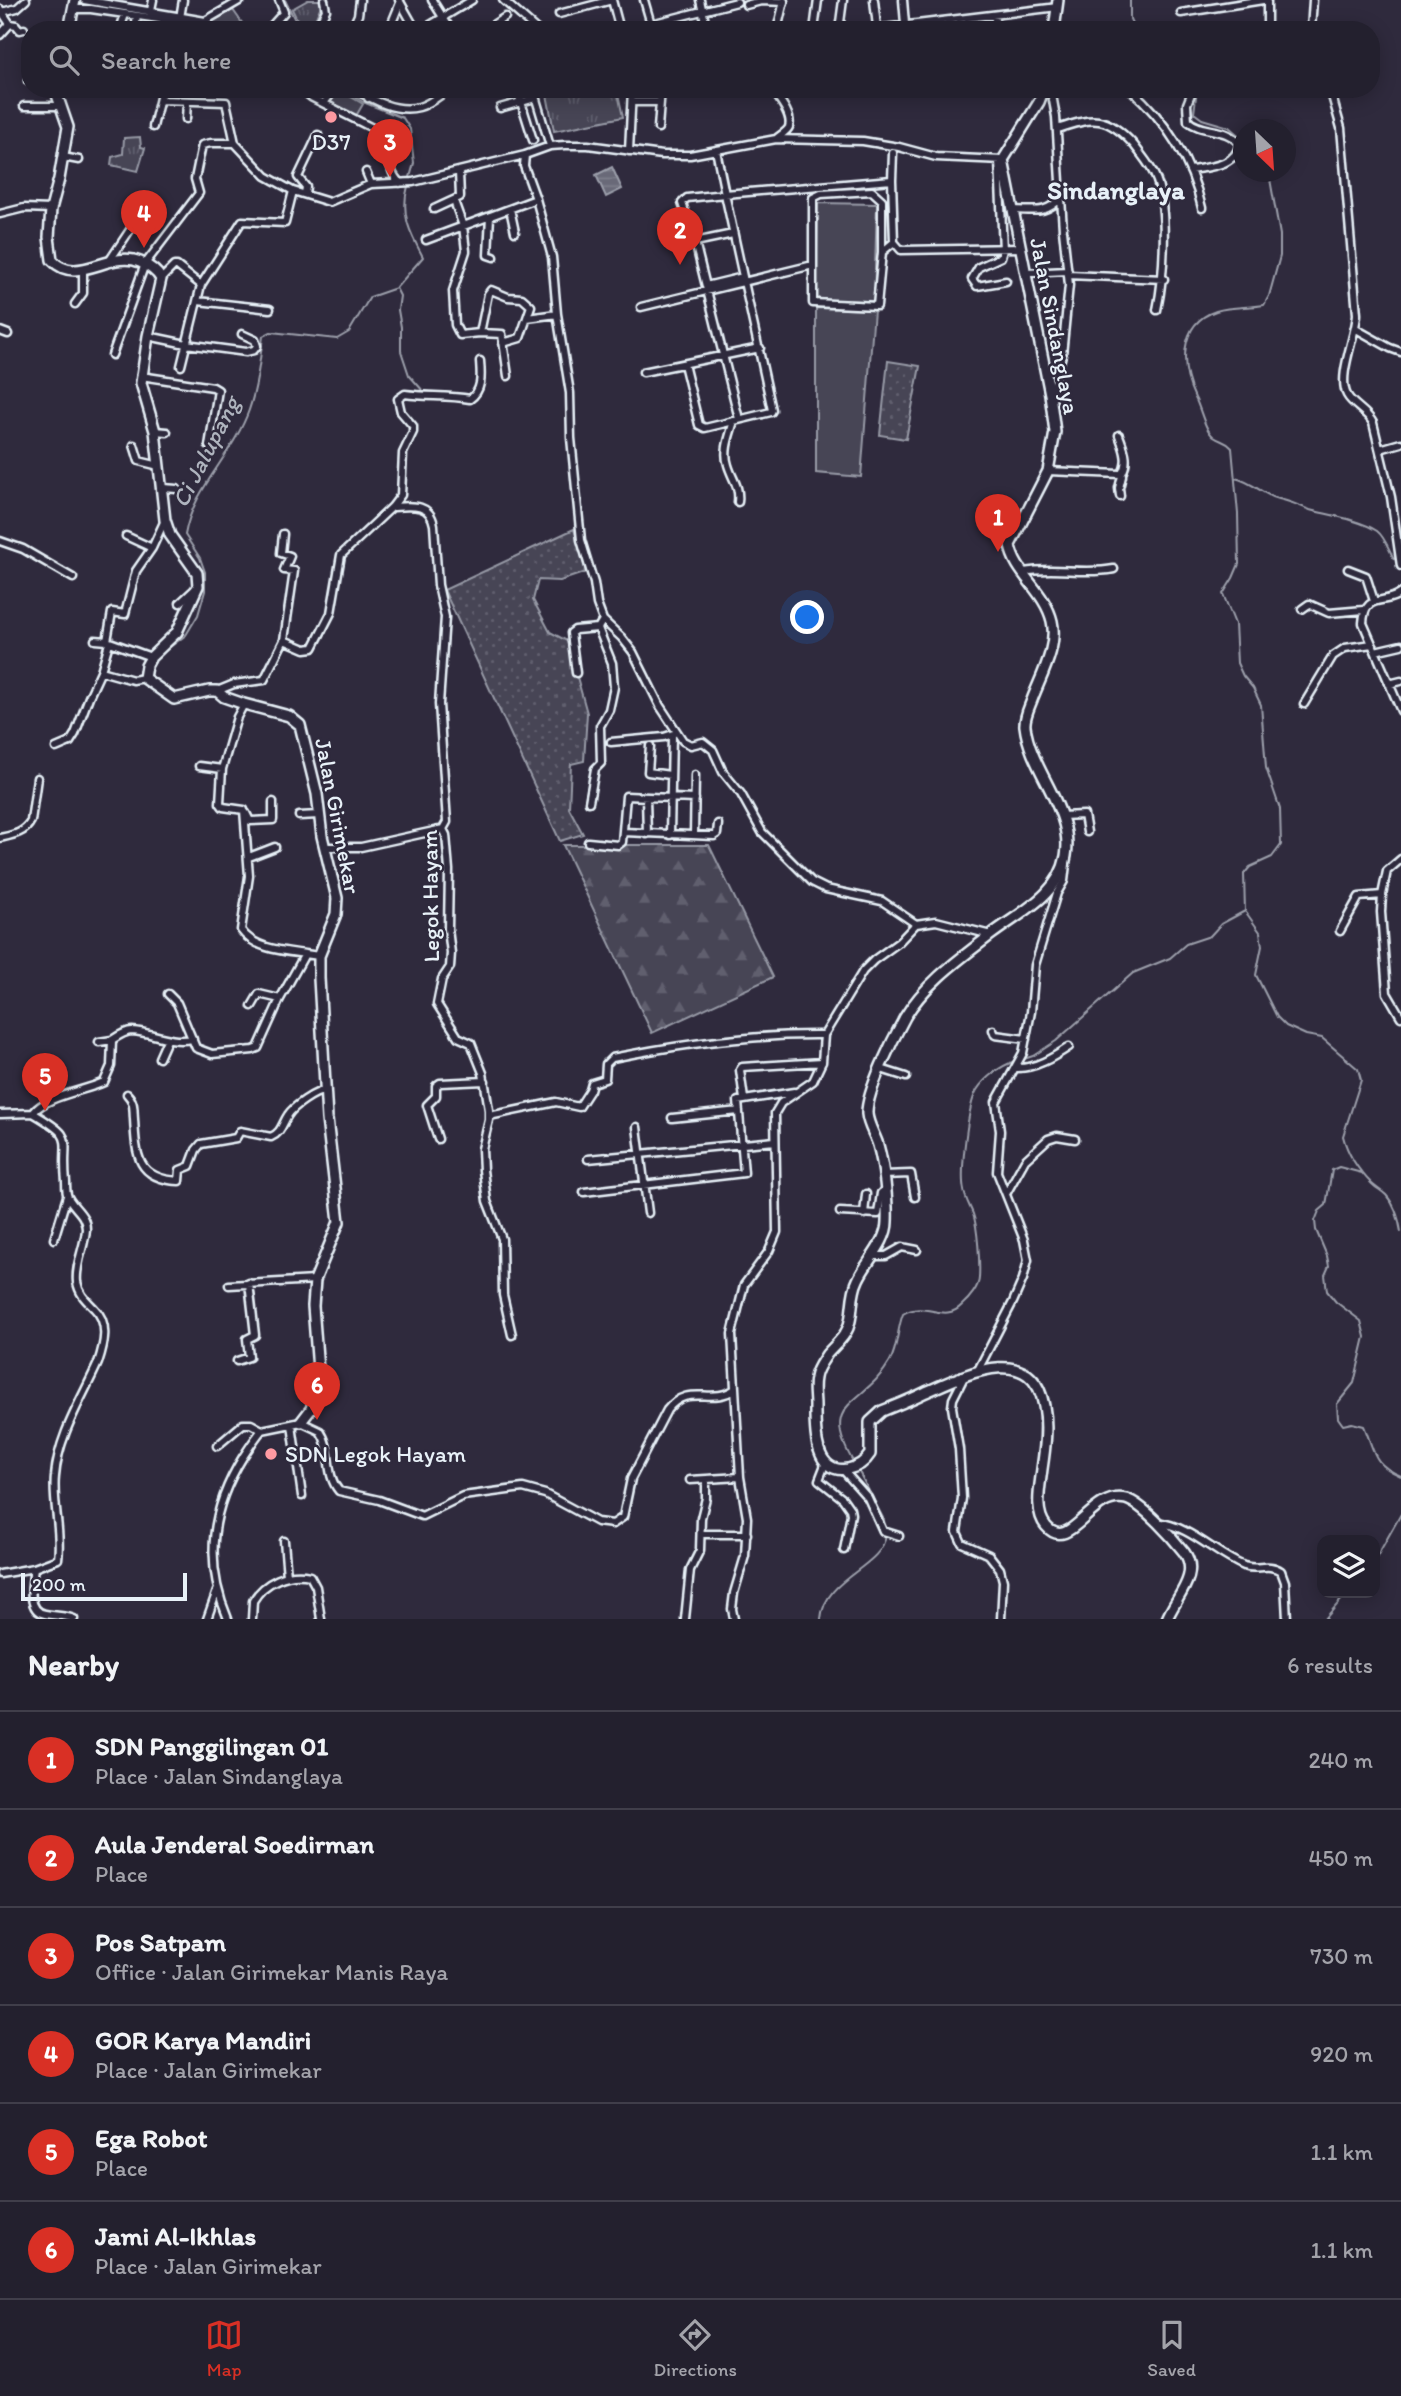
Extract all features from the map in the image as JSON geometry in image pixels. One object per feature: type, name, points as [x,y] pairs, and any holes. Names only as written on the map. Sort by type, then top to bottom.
[{"type":"street","points":[[21,30],[10,24],[1,11],[22,5],[26,0]]},
{"type":"street","points":[[84,0],[189,21]]},
{"type":"street","points":[[150,15],[153,0]]},
{"type":"street","points":[[179,19],[183,0]]},
{"type":"street","points":[[210,21],[241,0]]},
{"type":"street","points":[[276,21],[284,12],[279,0]]},
{"type":"street","points":[[320,21],[326,9],[324,0]]},
{"type":"street","points":[[355,21],[360,0]]},
{"type":"street","points":[[432,0],[445,21]]},
{"type":"street","points":[[437,21],[472,0]]},
{"type":"street","points":[[503,0],[527,21]]},
{"type":"street","points":[[559,14],[612,0],[616,21]]},
{"type":"street","points":[[644,0],[650,21]]},
{"type":"street","points":[[700,0],[705,21]]},
{"type":"street","points":[[815,21],[818,0]]},
{"type":"street","points":[[840,21],[843,0]]},
{"type":"street","points":[[874,0],[876,21]]},
{"type":"street","points":[[901,21],[903,0]]},
{"type":"street","points":[[1181,13],[1265,0],[1266,21]]},
{"type":"street","points":[[1311,0],[1311,21]]},
{"type":"street","points":[[392,21],[400,1]]},
{"type":"street","points":[[400,1],[411,21]]},
{"type":"street","points":[[746,5],[784,1],[779,21]]},
{"type":"street","points":[[663,21],[737,2]]},
{"type":"street","points":[[948,21],[1058,4]]},
{"type":"street","points":[[74,5],[182,21]]},
{"type":"street","points":[[123,21],[125,14]]},
{"type":"street","points":[[994,15],[995,21]]},
{"type":"street","points":[[136,21],[137,16]]},
{"type":"street","points":[[499,21],[505,17]]},
{"type":"street","points":[[0,35],[10,24]]},
{"type":"street","points":[[57,98],[68,128],[51,209],[49,237],[54,263],[74,271],[110,260],[134,259],[159,274],[161,279]]},
{"type":"street","points":[[316,98],[386,135],[390,147],[390,170],[400,183]]},
{"type":"street","points":[[324,103],[328,98]]},
{"type":"street","points":[[368,98],[396,107],[419,107],[434,98]]},
{"type":"street","points":[[519,98],[533,140]]},
{"type":"street","points":[[500,108],[535,98],[550,146]]},
{"type":"street","points":[[629,150],[633,98]]},
{"type":"street","points":[[658,128],[659,98]]},
{"type":"street","points":[[776,139],[790,124],[778,98]]},
{"type":"street","points":[[1006,281],[977,286],[972,279],[979,267],[999,259],[1003,250],[1001,160],[1041,98]]},
{"type":"street","points":[[1050,394],[1064,343],[1069,285],[1052,98]]},
{"type":"street","points":[[1139,98],[1166,127],[1191,170],[1202,208]]},
{"type":"street","points":[[1189,98],[1188,121],[1195,127],[1232,136],[1239,144],[1235,155],[1227,162],[1191,170]]},
{"type":"street","points":[[1333,98],[1341,128],[1356,297],[1356,329],[1343,375],[1344,387],[1349,398],[1370,416],[1391,497],[1401,566]]},
{"type":"street","points":[[153,127],[161,100],[226,102],[235,144],[266,176],[293,191],[329,202],[370,184],[413,182],[525,155],[550,146],[588,145],[690,155],[776,139],[863,141],[936,157],[1001,160]]},
{"type":"street","points":[[186,120],[187,102]]},
{"type":"street","points":[[633,102],[659,102]]},
{"type":"street","points":[[24,106],[59,106]]},
{"type":"street","points":[[1057,129],[1086,121],[1105,123],[1126,136],[1155,175],[1160,192],[1164,279],[1157,310]]},
{"type":"street","points":[[305,194],[306,187],[298,177],[318,135]]},
{"type":"street","points":[[111,355],[145,264],[199,193],[195,179],[202,145],[235,144]]},
{"type":"street","points":[[684,364],[699,425],[705,428],[772,410],[716,150]]},
{"type":"street","points":[[893,153],[894,242],[901,250],[1021,248]]},
{"type":"street","points":[[525,155],[524,166],[552,257],[557,314],[569,382],[580,540],[603,620],[633,652],[674,733],[686,744],[696,745],[703,742],[713,750],[723,772],[741,794],[762,832],[812,882],[826,889],[882,901],[916,924]]},
{"type":"street","points":[[63,158],[79,160]]},
{"type":"street","name":"Jalan Sindanglaya","points":[[826,1462],[817,1445],[814,1381],[817,1369],[846,1332],[853,1292],[885,1234],[887,1223],[883,1175],[878,1143],[867,1114],[868,1101],[905,1018],[918,998],[991,935],[1052,889],[1066,857],[1067,842],[1061,816],[1030,745],[1025,726],[1054,633],[1044,600],[1018,566],[1010,545],[1048,471],[1055,432],[1027,273],[1001,160]]},
{"type":"street","points":[[366,172],[370,184]]},
{"type":"street","points":[[434,209],[460,196],[459,172]]},
{"type":"street","points":[[738,502],[739,491],[727,464],[726,452],[736,420],[707,288],[683,201],[687,198],[725,194],[892,180]]},
{"type":"street","points":[[181,366],[201,285],[243,220],[285,223],[293,191]]},
{"type":"street","points":[[872,191],[882,200],[882,252],[877,306],[813,303],[813,198],[821,194],[872,191]]},
{"type":"street","points":[[426,240],[536,198]]},
{"type":"street","points":[[1013,210],[1047,209],[1061,198]]},
{"type":"street","points":[[454,201],[463,226],[466,251],[453,291],[455,325],[460,335],[502,334],[508,376]]},
{"type":"street","points":[[0,214],[24,208],[51,209]]},
{"type":"street","points":[[510,209],[515,232]]},
{"type":"street","points":[[110,260],[140,215]]},
{"type":"street","points":[[490,216],[488,255],[494,257]]},
{"type":"street","points":[[695,242],[733,234]]},
{"type":"street","points":[[882,252],[894,242]]},
{"type":"street","points":[[641,307],[707,288],[813,265]]},
{"type":"street","points":[[144,678],[151,657],[177,632],[197,589],[197,573],[170,535],[165,520],[155,431],[141,376],[161,279],[177,266],[201,285]]},
{"type":"street","points":[[75,304],[84,288],[83,270]]},
{"type":"street","points":[[1027,273],[1164,279]]},
{"type":"street","points":[[480,333],[491,290],[508,297],[522,298],[531,304],[520,338],[503,343]]},
{"type":"street","points":[[198,300],[270,309]]},
{"type":"street","points":[[527,318],[557,314]]},
{"type":"street","points":[[1356,329],[1401,352]]},
{"type":"street","points":[[0,331],[8,334]]},
{"type":"street","points":[[148,336],[246,352],[254,350],[257,346],[255,340],[242,334]]},
{"type":"street","points":[[643,372],[760,348]]},
{"type":"street","points":[[284,640],[305,649],[313,648],[331,613],[341,555],[392,507],[401,495],[403,453],[414,432],[414,426],[401,412],[398,399],[405,394],[445,394],[470,399],[477,394],[482,379],[480,361]]},
{"type":"street","points":[[141,376],[218,390],[209,446]]},
{"type":"street","points":[[155,431],[167,432]]},
{"type":"street","points":[[1119,435],[1126,453],[1120,496]]},
{"type":"street","points":[[1380,449],[1401,443]]},
{"type":"street","points":[[134,445],[139,461],[159,466]]},
{"type":"street","points":[[1048,471],[1121,475]]},
{"type":"street","points":[[163,488],[177,489]]},
{"type":"street","name":"Legok Hayam","points":[[392,507],[417,506],[428,510],[433,517],[438,585],[445,617],[439,704],[447,822],[443,829],[449,870],[448,929],[451,953],[450,967],[442,979],[437,1004],[455,1033],[473,1046],[485,1081],[489,1116],[482,1149],[485,1193],[502,1239],[503,1295],[512,1335]]},
{"type":"street","points":[[56,747],[70,742],[75,734],[89,696],[102,671],[113,612],[125,614],[136,571],[152,548],[165,520]]},
{"type":"street","points":[[102,671],[132,680],[144,678],[174,699],[217,691],[234,684],[264,680],[284,640],[294,571],[284,570],[290,556],[281,553],[284,534]]},
{"type":"street","points":[[126,536],[152,548]]},
{"type":"street","points":[[0,541],[23,549],[73,578]]},
{"type":"street","points":[[1024,572],[1056,569],[1099,572],[1114,569]]},
{"type":"street","points":[[1348,569],[1366,576],[1374,601]]},
{"type":"street","points":[[180,603],[191,591],[197,589]]},
{"type":"street","points":[[1302,609],[1309,604],[1329,613],[1364,610],[1374,601],[1393,598],[1401,593]]},
{"type":"street","points":[[1364,610],[1363,623],[1401,711]]},
{"type":"street","points":[[598,628],[603,620]]},
{"type":"street","points":[[576,673],[570,634],[575,630],[598,628]]},
{"type":"street","points":[[589,802],[595,769],[601,763],[600,726],[610,706],[614,687],[612,663],[598,628]]},
{"type":"street","points":[[95,640],[151,657]]},
{"type":"street","points":[[1304,704],[1333,656],[1345,648],[1401,645]]},
{"type":"street","points":[[1389,684],[1401,681]]},
{"type":"street","name":"Jalan Girimekar","points":[[217,691],[224,697],[289,716],[297,721],[317,794],[338,907],[319,957],[325,1091],[339,1222],[315,1280],[313,1306],[319,1383],[311,1409],[297,1424]]},
{"type":"street","points":[[244,704],[237,717],[222,769],[220,803],[223,807],[244,810]]},
{"type":"street","points":[[611,742],[674,733]]},
{"type":"street","points":[[670,835],[670,775],[674,733]]},
{"type":"street","points":[[650,746],[648,771],[651,774],[670,775]]},
{"type":"street","points":[[199,766],[222,769]]},
{"type":"street","points":[[694,835],[695,775]]},
{"type":"street","points":[[0,838],[28,827],[37,778]]},
{"type":"street","points":[[588,842],[618,845],[622,842],[626,796],[695,799]]},
{"type":"street","points":[[646,797],[646,834]]},
{"type":"street","points":[[244,810],[250,821],[273,820],[273,802]]},
{"type":"street","points":[[244,810],[249,857],[248,887],[241,930],[246,937],[280,951],[319,957]]},
{"type":"street","points":[[299,816],[319,815]]},
{"type":"street","points":[[1061,816],[1084,815],[1087,832]]},
{"type":"street","points":[[624,832],[714,836],[717,834],[718,824]]},
{"type":"street","points":[[325,847],[361,847],[443,829]]},
{"type":"street","points":[[249,857],[275,847]]},
{"type":"street","points":[[978,1370],[1013,1302],[1028,1260],[1024,1240],[997,1172],[1000,1131],[996,1102],[1003,1085],[1016,1068],[1026,1039],[1035,965],[1057,893],[1064,881],[1066,857]]},
{"type":"street","points":[[1401,859],[1387,871],[1382,895],[1387,993],[1401,1017]]},
{"type":"street","points":[[1340,931],[1359,897],[1382,895]]},
{"type":"street","points":[[734,1619],[734,1593],[745,1556],[747,1515],[740,1477],[732,1334],[747,1279],[769,1251],[777,1232],[774,1119],[777,1108],[813,1081],[822,1062],[824,1035],[863,971],[899,942],[916,924],[936,921],[991,935]]},
{"type":"street","points":[[168,994],[177,1003],[196,1048],[212,1054],[256,1050],[305,954]]},
{"type":"street","points":[[252,1006],[259,994],[280,999]]},
{"type":"street","points":[[993,1030],[995,1035],[1026,1039]]},
{"type":"street","points":[[99,1042],[112,1040],[132,1031],[167,1040],[193,1040]]},
{"type":"street","points":[[489,1116],[556,1102],[579,1107],[592,1083],[605,1079],[606,1064],[612,1058],[666,1047],[738,1039],[824,1035]]},
{"type":"street","points":[[33,1113],[38,1106],[104,1082],[111,1066],[112,1040]]},
{"type":"street","points":[[159,1058],[167,1040]]},
{"type":"street","points":[[1016,1068],[1032,1066],[1069,1047]]},
{"type":"street","points":[[744,1099],[740,1070],[742,1067],[822,1062]]},
{"type":"street","points":[[881,1069],[906,1077]]},
{"type":"street","points":[[438,1139],[427,1105],[436,1097],[436,1086],[485,1081]]},
{"type":"street","points":[[127,1094],[133,1102],[138,1152],[145,1171],[157,1179],[179,1181],[180,1170],[190,1166],[201,1144],[236,1138],[240,1131],[271,1137],[281,1130],[291,1111],[312,1094],[325,1091]]},
{"type":"street","points":[[584,1192],[744,1173],[738,1101],[800,1091]]},
{"type":"street","points":[[672,1118],[739,1111]]},
{"type":"street","points":[[0,1114],[33,1113],[57,1127],[65,1137],[67,1196],[54,1239]]},
{"type":"street","points":[[638,1127],[648,1213]]},
{"type":"street","points":[[1006,1194],[1025,1160],[1048,1139],[1057,1136],[1075,1139]]},
{"type":"street","points":[[588,1159],[775,1141]]},
{"type":"street","points":[[883,1175],[911,1174],[915,1197]]},
{"type":"street","points":[[840,1212],[878,1214],[881,1193],[884,1191]]},
{"type":"street","points":[[864,1214],[866,1194]]},
{"type":"street","points":[[0,1574],[34,1568],[58,1559],[56,1465],[61,1444],[98,1363],[104,1340],[102,1318],[83,1298],[78,1286],[85,1222],[67,1196]]},
{"type":"street","points":[[871,1256],[886,1256],[902,1247],[917,1250]]},
{"type":"street","points":[[229,1285],[315,1280]]},
{"type":"street","points":[[237,1361],[249,1357],[247,1339],[255,1335],[249,1283]]},
{"type":"street","points":[[842,1469],[860,1465],[866,1459],[870,1448],[870,1422],[875,1417],[966,1374],[993,1367],[1013,1369],[1026,1375],[1040,1392],[1045,1408],[1039,1507],[1044,1525],[1060,1534],[1075,1528],[1093,1508],[1112,1498],[1125,1498],[1133,1502],[1180,1547],[1191,1566],[1186,1583],[1167,1619]]},
{"type":"street","points":[[966,1374],[953,1399],[952,1407],[959,1448],[962,1498],[957,1532],[962,1543],[989,1555],[1000,1569],[1003,1580],[1001,1619]]},
{"type":"street","points":[[217,1446],[243,1424],[251,1424],[262,1430],[297,1424],[320,1431],[323,1435],[333,1484],[344,1493],[379,1500],[422,1516],[463,1496],[523,1488],[545,1494],[597,1522],[613,1524],[623,1517],[631,1479],[674,1400],[689,1395],[728,1393],[735,1389]]},
{"type":"street","points":[[297,1424],[302,1496]]},
{"type":"street","points":[[228,1619],[218,1589],[214,1532],[226,1490],[238,1465],[262,1430]]},
{"type":"street","points":[[844,1550],[851,1514],[843,1499],[819,1480],[826,1462],[842,1469],[868,1498],[883,1531],[899,1536]]},
{"type":"street","points":[[690,1480],[740,1477]]},
{"type":"street","points":[[685,1619],[689,1576],[692,1564],[699,1556],[706,1480]]},
{"type":"street","points":[[1155,1522],[1180,1527],[1246,1566],[1268,1566],[1281,1571],[1285,1582],[1287,1619]]},
{"type":"street","points":[[701,1534],[747,1534]]},
{"type":"street","points":[[284,1541],[288,1576]]},
{"type":"street","points":[[34,1568],[32,1589],[36,1611],[75,1619]]},
{"type":"street","points":[[252,1619],[253,1601],[257,1594],[266,1586],[288,1576],[310,1576],[316,1587],[321,1619]]},
{"type":"street","points":[[207,1619],[218,1589]]},
{"type":"green space","points":[[308,0],[320,0],[322,3],[315,21],[298,21],[292,9]]},
{"type":"green space","points":[[233,10],[241,21],[213,21]]},
{"type":"green space","points":[[332,98],[353,98],[363,104],[356,116],[329,102]]},
{"type":"green space","points":[[548,98],[619,98],[623,117],[554,131]]},
{"type":"green space","points":[[388,120],[400,131],[403,155],[393,156],[391,136],[383,130]]},
{"type":"green space","points":[[140,137],[141,147],[145,148],[138,171],[111,165],[112,157],[123,154],[124,138]]},
{"type":"green space","points":[[818,203],[877,204],[874,301],[816,300]]},
{"type":"green space","points":[[816,308],[874,310],[861,477],[816,473]]},
{"type":"green space","points":[[888,361],[920,366],[906,439],[880,435]]},
{"type":"green space","points":[[574,529],[586,572],[560,581],[538,580],[533,600],[550,632],[567,641],[587,713],[584,761],[571,764],[569,808],[583,834],[560,841],[444,590]]},
{"type":"green space","points":[[563,845],[709,845],[773,977],[652,1033]]},
{"type":"water","points":[[612,167],[622,189],[606,197],[596,175]]},
{"type":"waterway","name":"Ci Jalupang","points":[[285,0],[296,21]]},
{"type":"waterway","points":[[1130,0],[1131,21]]},
{"type":"waterway","name":"Ci Jalupang","points":[[356,98],[403,118],[410,129],[414,163],[409,181]]},
{"type":"waterway","points":[[1196,98],[1194,113],[1202,119],[1233,130]]},
{"type":"waterway","points":[[1271,182],[1280,235],[1280,256],[1269,296],[1264,305],[1222,309],[1203,317],[1194,326],[1189,337],[1185,361],[1190,386],[1208,429],[1214,437],[1232,448],[1239,564],[1223,594],[1235,624],[1237,663],[1261,705],[1266,768],[1280,809],[1281,845],[1272,857],[1250,867],[1244,874],[1245,911],[1260,932],[1262,946],[1256,975],[1277,1017],[1286,1026],[1306,1035],[1322,1038],[1358,1069],[1361,1080],[1343,1136],[1358,1168],[1392,1203],[1401,1232]]},
{"type":"waterway","name":"Ci Jalupang","points":[[149,673],[158,656],[186,635],[198,615],[205,591],[205,572],[200,558],[185,535],[196,502],[233,442],[249,410],[263,336],[271,332],[337,339],[349,332],[370,297],[396,288],[423,257],[410,231],[406,214],[408,186]]},
{"type":"waterway","points":[[396,288],[400,296],[398,310],[401,351],[409,375],[424,392]]},
{"type":"waterway","points":[[1235,478],[1274,498],[1370,527],[1382,537],[1396,559]]},
{"type":"waterway","points":[[1024,1059],[1056,1041],[1133,973],[1170,958],[1186,944],[1210,936],[1221,924],[1245,911]]},
{"type":"waterway","points":[[854,1463],[840,1427],[842,1415],[848,1405],[880,1376],[890,1361],[903,1314],[919,1309],[941,1313],[955,1310],[968,1300],[977,1285],[979,1264],[976,1228],[963,1181],[968,1123],[980,1085],[994,1072],[1015,1061]]},
{"type":"waterway","points":[[1362,1173],[1339,1167],[1332,1170],[1326,1205],[1319,1211],[1315,1221],[1329,1266],[1325,1275],[1327,1291],[1336,1302],[1361,1321],[1365,1337],[1354,1383],[1337,1404],[1338,1418],[1343,1425],[1352,1423],[1364,1426],[1379,1462],[1401,1476]]},
{"type":"waterway","points":[[857,1468],[884,1520],[885,1529]]},
{"type":"waterway","points":[[1380,1551],[1401,1514]]},
{"type":"waterway","points":[[821,1619],[824,1605],[832,1593],[875,1556],[886,1535]]},
{"type":"waterway","points":[[1325,1619],[1343,1598]]},
{"type":"place","name":"D37","points":[[331,117]]},
{"type":"place","name":"Pos Satpam","points":[[390,177]]},
{"type":"place","name":"GOR Karya Mandiri","points":[[144,248]]},
{"type":"place","name":"Aula Jenderal Soedirman","points":[[680,265]]},
{"type":"place","name":"SDN Panggilingan 01","points":[[998,552]]},
{"type":"place","name":"Ega Robot","points":[[45,1111]]},
{"type":"place","name":"Jami Al-Ikhlas","points":[[317,1420]]},
{"type":"place","name":"SDN Legok Hayam","points":[[271,1454]]},
{"type":"district","name":"Sindanglaya","points":[[1116,190]]}]
